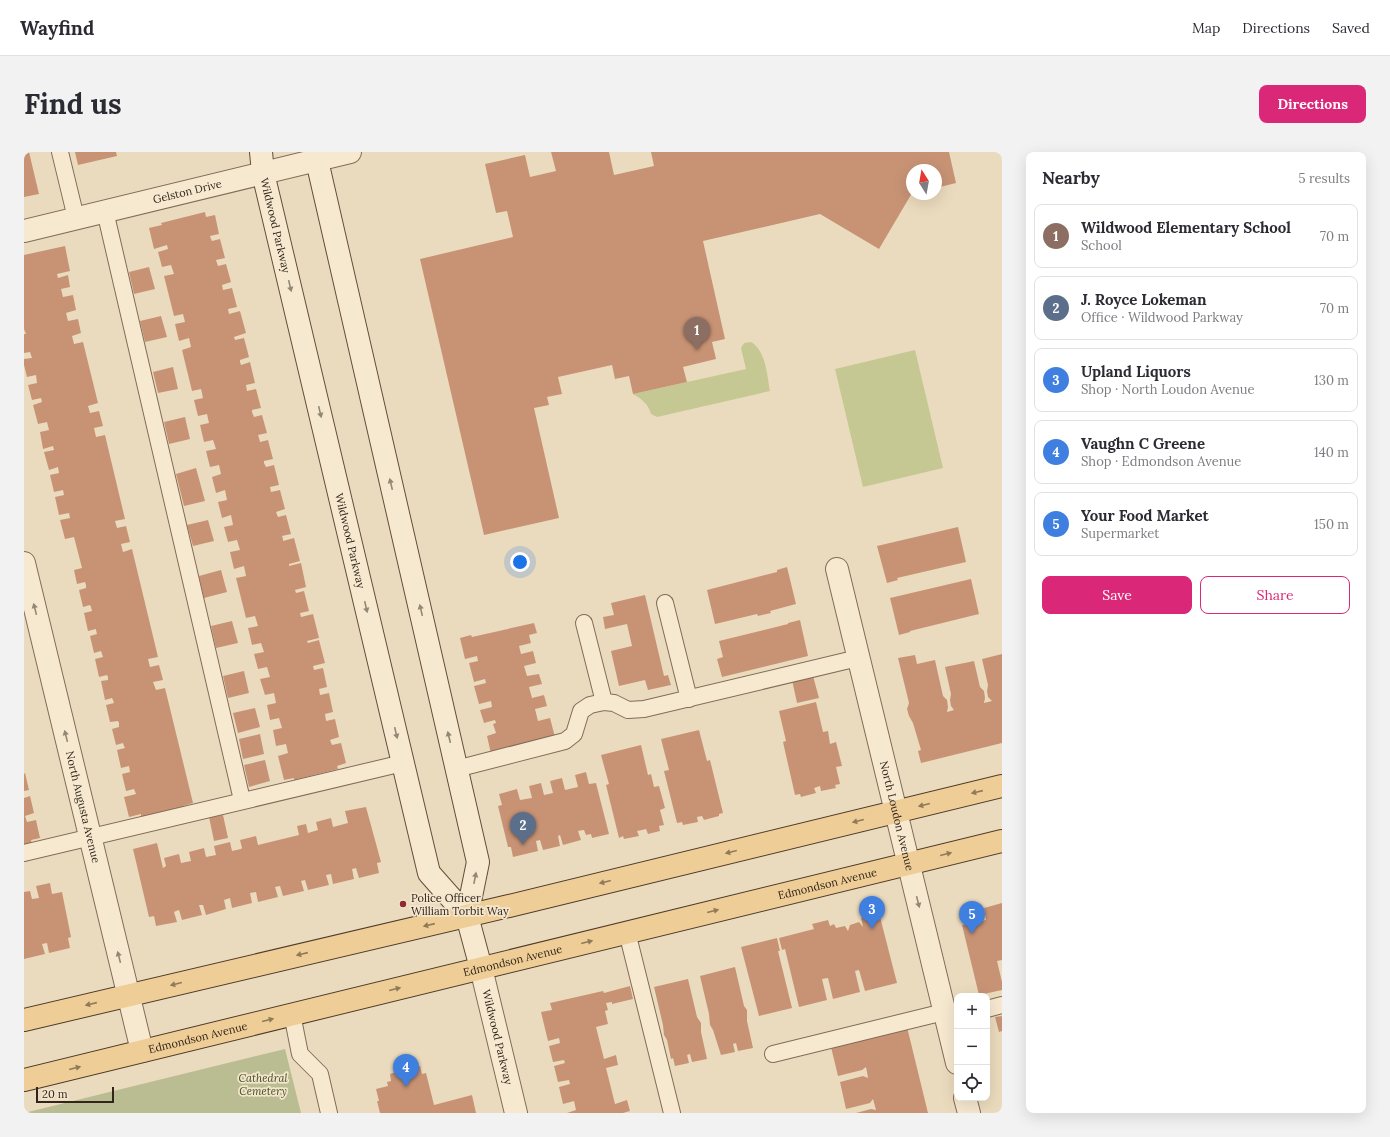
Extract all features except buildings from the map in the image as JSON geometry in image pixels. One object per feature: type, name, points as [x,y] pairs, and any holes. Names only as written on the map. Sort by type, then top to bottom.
[{"type":"main road","points":[[24,1020],[467,916],[1002,786]]},
{"type":"main road","name":"Edmondson Avenue","points":[[24,1080],[1002,841]]},
{"type":"street","name":"Wildwood Parkway","points":[[261,152],[264,174],[402,762],[430,873],[467,916],[516,1113]]},
{"type":"street","name":"Gelston Drive","points":[[24,231],[264,174],[315,156],[350,152]]},
{"type":"street","name":"Wildwood Parkway","points":[[315,156],[478,862],[467,916]]},
{"type":"street","name":"North Augusta Avenue","points":[[24,563],[142,1051]]},
{"type":"street","name":"North Loudon Avenue","points":[[836,569],[908,864],[949,1016],[954,1046]]},
{"type":"street","points":[[966,1101],[969,1113]]},
{"type":"lane","points":[[60,152],[76,218]]},
{"type":"lane","points":[[105,211],[242,800]]},
{"type":"lane","points":[[665,602],[689,698]]},
{"type":"lane","points":[[584,623],[604,702]]},
{"type":"lane","points":[[456,769],[565,741],[574,734],[581,711],[590,706],[604,702],[614,703],[628,710],[644,709],[858,658]]},
{"type":"lane","points":[[24,853],[402,762]]},
{"type":"lane","points":[[627,932],[672,1113]]},
{"type":"lane","points":[[990,1008],[1002,1005]]},
{"type":"lane","points":[[292,1014],[300,1054],[320,1074],[329,1113]]},
{"type":"lane","points":[[773,1054],[949,1016]]},
{"type":"green space","points":[[751,342],[760,351],[763,357],[770,391],[657,417],[651,414],[644,402],[633,394],[746,369],[741,348],[744,343]]},
{"type":"green space","points":[[915,350],[943,468],[863,487],[835,369]]},
{"type":"green space","name":"Cathedral Cemetery","points":[[285,1049],[301,1113],[24,1113]]},
{"type":"place","name":"Wildwood Elementary School","points":[[697,350]]},
{"type":"place","name":"J. Royce Lokeman","points":[[523,845]]},
{"type":"place","name":"Police Officer William Torbit Way","points":[[403,904]]},
{"type":"place","name":"Upland Liquors","points":[[872,929]]},
{"type":"place","name":"Your Food Market","points":[[972,934]]},
{"type":"place","name":"Vaughn C Greene","points":[[406,1087]]}]
